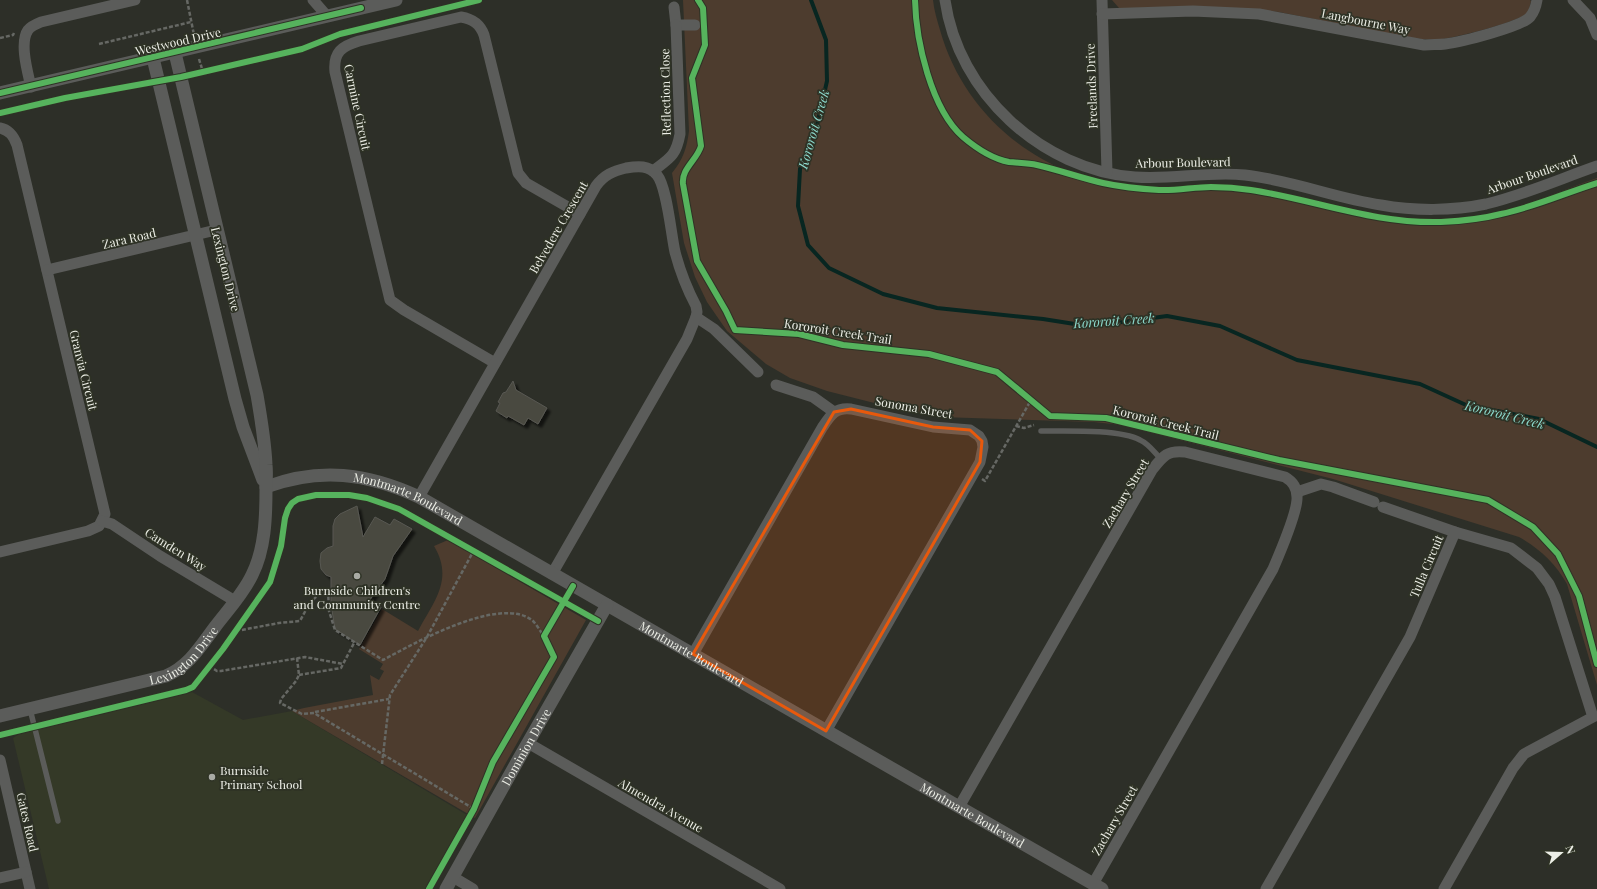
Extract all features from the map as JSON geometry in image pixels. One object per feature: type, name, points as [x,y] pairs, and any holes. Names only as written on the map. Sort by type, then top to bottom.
[{"type":"street","points":[[31,87],[24,41],[28,30],[41,22],[135,0]]},
{"type":"street","points":[[313,0],[328,16]]},
{"type":"street","name":"Westwood Drive","points":[[0,93],[31,87],[396,0]]},
{"type":"street","name":"Arbour Boulevard","points":[[946,0],[953,30],[968,67],[988,98],[1000,112],[1028,137],[1046,148],[1066,159],[1107,172],[1135,177],[1215,173],[1244,175],[1270,179],[1381,205],[1435,209],[1484,204],[1509,198],[1597,166]]},
{"type":"street","name":"Freelands Drive","points":[[1102,0],[1107,172]]},
{"type":"street","name":"Langbourne Way","points":[[1102,14],[1193,12],[1259,14],[1424,45],[1462,41],[1526,20],[1534,10],[1537,0]]},
{"type":"street","points":[[1573,0],[1590,18],[1597,35]]},
{"type":"street","points":[[674,7],[676,26],[695,25]]},
{"type":"street","name":"Carmine Circuit","points":[[495,363],[404,310],[390,300],[335,72],[334,64],[336,56],[344,46],[355,42],[461,17],[474,20],[482,29],[484,35],[518,173],[526,183],[580,214]]},
{"type":"street","name":"Reflection Close","points":[[653,171],[670,159],[677,148],[680,134],[676,26]]},
{"type":"street","name":"Lexington Drive","points":[[0,716],[166,676],[178,671],[196,653],[235,601],[252,575],[261,547],[265,530],[266,467],[265,447],[256,395],[175,53]]},
{"type":"street","name":"Lexington Drive","points":[[153,58],[243,426],[266,487]]},
{"type":"street","name":"Granvia Circuit","points":[[0,128],[9,132],[14,137],[17,145],[104,507],[105,514],[102,521]]},
{"type":"street","name":"Belvedere Crescent","points":[[419,497],[596,186],[606,175],[617,170],[637,166],[648,168],[653,171]]},
{"type":"street","points":[[552,574],[686,339],[696,317],[697,309],[686,285],[675,252],[662,184],[653,171]]},
{"type":"street","name":"Zara Road","points":[[47,270],[216,230]]},
{"type":"street","points":[[696,317],[714,329],[758,372]]},
{"type":"street","points":[[693,654],[822,428],[834,412],[813,398],[776,386]]},
{"type":"street","name":"Sonoma Street","points":[[826,731],[980,462],[983,448],[980,436],[970,430],[933,427],[851,409],[841,409],[834,412]]},
{"type":"street","name":"Zachary Street","points":[[959,807],[1152,470],[1160,459],[1171,452],[1185,452],[1276,474],[1289,479],[1293,483],[1297,492],[1297,505],[1273,569],[1097,886]]},
{"type":"street","name":"Montmarte Boulevard","points":[[266,487],[300,478],[332,475],[351,476],[386,483],[419,497],[1097,886]]},
{"type":"street","points":[[1297,492],[1321,484],[1455,532]]},
{"type":"street","points":[[0,552],[88,531],[99,526],[102,521]]},
{"type":"street","name":"Camden Way","points":[[102,521],[112,524],[160,556],[235,601]]},
{"type":"street","name":"Tulla Circuit","points":[[1266,889],[1410,637],[1455,532],[1511,548],[1537,568],[1549,584],[1555,597],[1595,720],[1524,754],[1513,768],[1444,889]]},
{"type":"street","name":"Dominion Drive","points":[[446,889],[607,605]]},
{"type":"street","name":"Almendra Avenue","points":[[528,743],[780,889]]},
{"type":"street","name":"Gates Road","points":[[0,760],[30,889]]},
{"type":"street","points":[[0,878],[26,872]]},
{"type":"street","points":[[453,878],[473,889]]},
{"type":"lane","points":[[1041,431],[1112,434],[1136,438],[1150,447],[1160,459]]},
{"type":"lane","points":[[30,709],[58,821]]},
{"type":"path","points":[[99,44],[191,22]]},
{"type":"path","points":[[181,77],[210,70]]},
{"type":"path","points":[[973,474],[985,481],[1016,426],[1033,402],[1025,396]]},
{"type":"path","points":[[1016,426],[1024,428],[1037,424],[1041,431]]},
{"type":"path","points":[[467,547],[480,554]]},
{"type":"path","points":[[382,764],[389,699],[427,637],[474,550]]},
{"type":"path","points":[[236,631],[279,623],[300,621],[306,608],[316,596],[328,590],[329,611],[334,630],[383,660],[427,637],[462,622],[503,613],[527,617],[533,621],[545,638]]},
{"type":"path","points":[[231,637],[240,625]]},
{"type":"path","points":[[545,638],[548,629]]},
{"type":"path","points":[[299,675],[341,668],[354,643]]},
{"type":"path","points":[[214,660],[208,668],[221,672],[305,657],[343,664]]},
{"type":"path","points":[[297,658],[299,675],[281,699],[280,703],[302,714],[389,699]]},
{"type":"path","points":[[314,713],[474,809]]},
{"type":"highlighted area","points":[[851,409],[933,427],[970,430],[982,441],[980,462],[826,731],[693,654],[834,412]]},
{"type":"shaded area","points":[[683,0],[933,0],[948,54],[959,77],[973,98],[989,117],[1006,134],[1026,149],[1048,162],[1071,173],[1104,184],[1152,188],[1231,185],[1292,195],[1383,217],[1402,220],[1448,220],[1479,216],[1520,206],[1597,178],[1597,685],[1567,584],[1557,569],[1546,557],[1534,546],[1519,537],[1333,479],[1121,425],[1094,422],[940,417],[894,408],[827,391],[790,378],[766,364],[727,331],[707,302],[695,277],[684,243],[672,173],[684,153],[689,131]]},
{"type":"shaded area","points":[[1112,0],[1531,1],[1528,13],[1511,21],[1461,36],[1442,39],[1422,39],[1410,38],[1279,12],[1253,9],[1119,8]]},
{"type":"shaded area","points":[[448,540],[586,620],[475,818],[292,711],[373,695],[370,675],[379,680],[384,671],[380,669],[383,664],[359,649],[382,609],[418,631],[440,590],[442,569],[440,558],[434,546]]},
{"type":"shaded area","name":"Burnside Primary School","points":[[192,692],[243,720],[292,711],[467,815],[425,889],[49,889],[13,738],[19,734]]},
{"type":"building","points":[[513,381],[516,390],[547,408],[538,424],[528,418],[524,425],[508,416],[507,418],[496,411],[500,403],[498,402],[503,393],[506,392]]},
{"type":"building","name":"Burnside Children's and Community Centre","points":[[357,506],[363,537],[375,517],[390,525],[394,519],[412,529],[393,556],[385,579],[369,601],[381,607],[360,645],[335,629],[331,604],[331,577],[326,575],[321,569],[320,561],[321,553],[327,548],[333,546],[333,526],[335,519],[340,514]]},
{"type":"waterway","name":"Kororoit Creek","points":[[811,0],[826,40],[827,81],[817,125],[800,169],[798,206],[808,245],[829,268],[883,294],[937,308],[1043,319],[1081,325],[1123,322],[1167,316],[1220,326],[1297,360],[1420,384],[1466,405],[1539,419],[1597,447]]},
{"type":"cycle path","points":[[0,113],[65,98],[181,77],[302,49],[340,34],[479,0]]},
{"type":"cycle path","name":"Kororoit Creek Trail","points":[[698,0],[703,8],[705,45],[692,78],[701,146],[684,174],[683,184],[697,261],[726,311],[735,330],[799,334],[843,345],[929,354],[997,372],[1050,416],[1106,418],[1279,460],[1488,500],[1533,527],[1558,554],[1579,596],[1597,664]]},
{"type":"cycle path","points":[[915,0],[918,35],[922,54],[927,73],[942,110],[952,125],[963,137],[973,145],[1003,161],[1037,165],[1095,181],[1124,187],[1165,190],[1226,187],[1275,194],[1369,215],[1416,222],[1456,221],[1494,216],[1525,208],[1597,183]]},
{"type":"cycle path","points":[[0,93],[361,8]]},
{"type":"cycle path","points":[[0,735],[186,690],[193,687],[223,649],[270,582],[281,546],[285,518],[288,509],[292,503],[298,499],[316,495],[349,495],[367,498],[399,509],[598,621]]},
{"type":"cycle path","points":[[429,889],[474,809],[493,762],[554,657],[544,636],[573,586]]},
{"type":"place","name":"Burnside Children's and Community Centre","points":[[357,576]]},
{"type":"place","name":"Burnside Primary School","points":[[212,777]]}]
